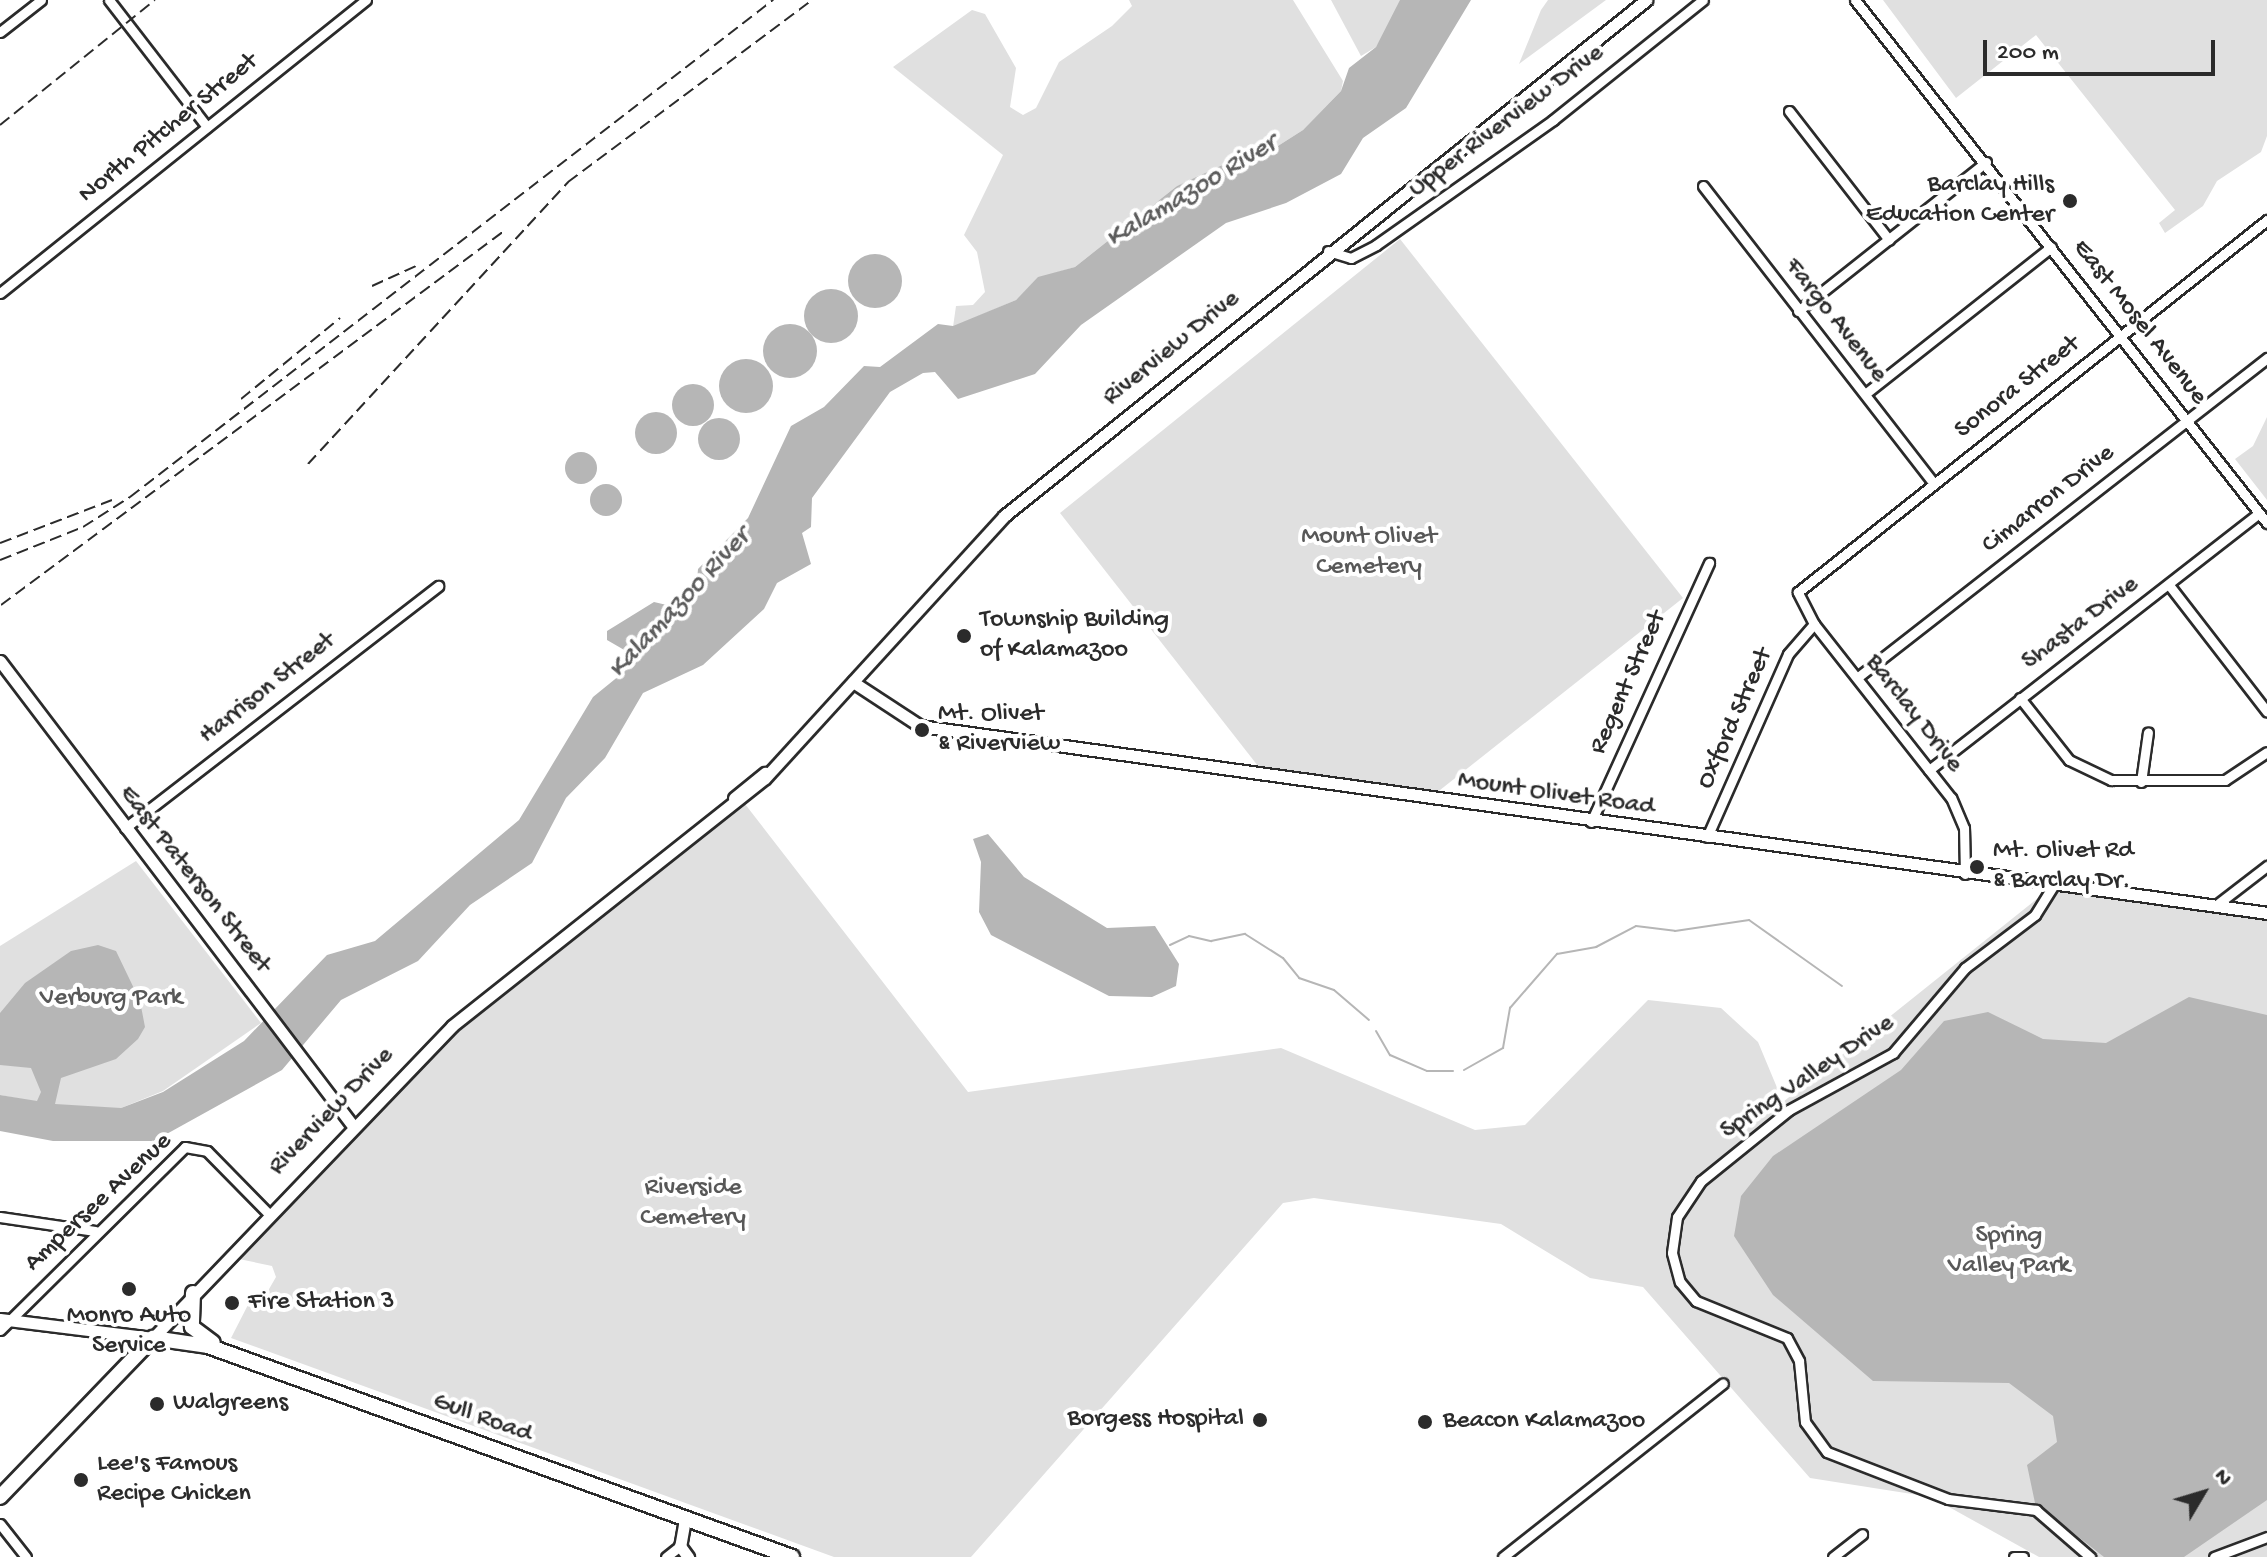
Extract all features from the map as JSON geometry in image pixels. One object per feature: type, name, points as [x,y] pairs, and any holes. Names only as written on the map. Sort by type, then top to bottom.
[{"type":"main road","points":[[193,1293],[192,1327],[230,1354]]},
{"type":"main road","name":"Gull Road","points":[[153,1338],[230,1354],[792,1557]]},
{"type":"main road","name":"Riverview Drive","points":[[0,1497],[153,1338]]},
{"type":"street","points":[[0,32],[41,0]]},
{"type":"street","points":[[109,0],[207,127]]},
{"type":"street","name":"North Pitcher Street","points":[[0,293],[366,0]]},
{"type":"street","name":"Riverview Drive","points":[[153,1338],[268,1213],[489,993],[765,773],[853,682],[1004,516],[1328,251],[1646,0]]},
{"type":"street","name":"Upper Riverview Drive","points":[[1328,251],[1351,258],[1376,245],[1553,120],[1703,0]]},
{"type":"street","name":"East Mosel Avenue","points":[[1855,0],[1986,162],[2267,523]]},
{"type":"street","points":[[1789,111],[1889,240]]},
{"type":"street","points":[[1798,311],[1986,162]]},
{"type":"street","name":"Fargo Avenue","points":[[1703,186],[1933,482]]},
{"type":"street","name":"Sonora Street","points":[[1798,592],[2267,220]]},
{"type":"street","points":[[1865,394],[2051,247]]},
{"type":"street","name":"Cimarron Drive","points":[[1858,677],[2267,358]]},
{"type":"street","name":"Shasta Drive","points":[[1929,770],[2259,513]]},
{"type":"street","name":"Regent Street","points":[[1591,822],[1709,563]]},
{"type":"street","points":[[2169,585],[2267,712]]},
{"type":"street","name":"Harrison Street","points":[[125,828],[438,586]]},
{"type":"street","name":"Barclay Drive","points":[[1798,592],[1814,624],[1929,770],[1964,828],[1965,874]]},
{"type":"street","name":"Oxford Street","points":[[1707,837],[1788,654],[1814,624]]},
{"type":"street","name":"East Paterson Street","points":[[0,661],[353,1126]]},
{"type":"street","name":"Mount Olivet Road","points":[[853,682],[920,726],[1965,874],[2267,913]]},
{"type":"street","points":[[2020,698],[2081,769],[2141,782],[2225,780],[2267,752]]},
{"type":"street","points":[[2141,782],[2148,732]]},
{"type":"street","points":[[2215,906],[2267,866]]},
{"type":"street","name":"Spring Valley Drive","points":[[2053,886],[2035,915],[1965,968],[1893,1053],[1789,1110],[1701,1181],[1677,1217],[1672,1253],[1680,1282],[1696,1301],[1787,1338],[1799,1361],[1805,1422],[1827,1452],[1948,1499],[2036,1510],[2090,1557]]},
{"type":"street","name":"Ampersee Avenue","points":[[0,1330],[5,1320],[179,1152],[197,1146],[268,1213]]},
{"type":"street","points":[[0,1217],[95,1231]]},
{"type":"street","points":[[5,1320],[153,1338]]},
{"type":"street","points":[[1503,1557],[1723,1383]]},
{"type":"street","points":[[666,1557],[680,1546],[685,1519]]},
{"type":"street","points":[[0,1524],[26,1557]]},
{"type":"street","points":[[1833,1557],[1862,1534]]},
{"type":"street","points":[[2214,1557],[2267,1537]]},
{"type":"street","points":[[680,1546],[688,1557]]},
{"type":"street","points":[[2014,1557],[2023,1557]]},
{"type":"green space","points":[[1129,0],[1293,0],[1343,81],[1341,91],[1303,130],[1267,153],[1177,186],[1075,267],[1038,278],[1016,300],[953,327],[956,306],[973,305],[985,292],[977,252],[964,235],[1003,155],[893,67],[972,10],[985,14],[1016,68],[1010,107],[1023,115],[1036,108],[1059,62],[1112,26],[1132,6]]},
{"type":"green space","points":[[1331,0],[1400,0],[1402,7],[1376,47],[1361,56]]},
{"type":"green space","points":[[1548,0],[1606,0],[1519,64],[1541,10]]},
{"type":"green space","points":[[1883,0],[2267,0],[2267,136],[2261,152],[2217,181],[2203,206],[2165,233],[2159,223],[2175,210],[2036,35],[1956,98]]},
{"type":"green space","name":"Mount Olivet Cemetery","points":[[1400,239],[1683,598],[1435,794],[1258,766],[1060,513]]},
{"type":"green space","points":[[2267,417],[2267,500],[2235,459],[2253,446]]},
{"type":"green space","name":"Riverside Cemetery","points":[[745,804],[968,1092],[1281,1048],[1475,1130],[1525,1125],[1648,1000],[1721,1008],[1758,1042],[1783,1102],[2053,886],[2267,913],[2267,1557],[2039,1557],[1931,1497],[1810,1478],[1643,1287],[1590,1278],[1501,1224],[1314,1198],[1283,1203],[971,1557],[834,1557],[231,1338],[251,1299],[261,1303],[276,1277],[272,1266],[239,1259],[442,1045]]},
{"type":"green space","name":"Verburg Park","points":[[136,861],[261,1023],[163,1091],[121,1108],[80,1110],[0,1095],[0,946]]},
{"type":"water","name":"Kalamazoo River","points":[[1400,0],[1471,0],[1406,108],[1363,138],[1341,174],[1286,203],[1226,223],[1081,325],[1035,374],[958,399],[935,372],[923,373],[890,392],[812,498],[811,527],[802,533],[811,564],[777,583],[764,609],[703,665],[643,693],[605,758],[566,798],[532,863],[470,905],[418,961],[341,1000],[282,1070],[154,1141],[53,1141],[0,1131],[0,1095],[37,1101],[41,1092],[31,1068],[0,1065],[0,1013],[25,983],[71,951],[98,945],[116,951],[140,1001],[145,1027],[138,1039],[116,1059],[61,1078],[55,1104],[121,1108],[163,1092],[244,1041],[327,955],[375,941],[519,820],[593,697],[625,671],[626,651],[607,640],[607,631],[654,602],[671,606],[696,592],[698,569],[748,518],[791,426],[824,407],[864,366],[880,367],[938,324],[953,326],[1016,300],[1038,277],[1075,267],[1177,186],[1251,152],[1267,153],[1303,130],[1341,91],[1349,68],[1376,47]]},
{"type":"water","points":[[875,254],[894,262],[902,281],[894,300],[875,308],[856,300],[848,281],[856,262]]},
{"type":"water","points":[[831,289],[850,297],[858,316],[850,335],[831,343],[812,335],[804,316],[812,297]]},
{"type":"water","points":[[790,324],[809,332],[817,351],[809,370],[790,378],[771,370],[763,351],[771,332]]},
{"type":"water","points":[[746,359],[765,367],[773,386],[765,405],[746,413],[727,405],[719,386],[727,367]]},
{"type":"water","points":[[693,384],[708,390],[714,405],[708,420],[693,426],[678,420],[672,405],[678,390]]},
{"type":"water","points":[[656,412],[671,418],[677,433],[671,448],[656,454],[641,448],[635,433],[641,418]]},
{"type":"water","points":[[719,418],[734,424],[740,439],[734,454],[719,460],[704,454],[698,439],[704,424]]},
{"type":"water","points":[[581,452],[592,457],[597,468],[592,479],[581,484],[570,479],[565,468],[570,457]]},
{"type":"water","points":[[606,484],[617,489],[622,500],[617,511],[606,516],[595,511],[590,500],[595,489]]},
{"type":"water","points":[[988,834],[1024,877],[1107,928],[1155,926],[1179,964],[1176,986],[1152,997],[1109,996],[991,935],[979,912],[981,862],[973,839]]},
{"type":"water","name":"Spring Valley Park","points":[[2189,997],[2267,1015],[2267,1500],[2184,1557],[2104,1557],[2035,1503],[2027,1465],[2057,1442],[2053,1416],[2009,1383],[1873,1381],[1773,1295],[1734,1236],[1741,1196],[1773,1156],[1901,1070],[1944,1021],[1988,1012],[2043,1039],[2106,1043]]},
{"type":"waterway","points":[[1464,1070],[1503,1048],[1510,1008],[1557,954],[1596,947],[1636,926],[1675,931],[1749,920],[1842,986]]},
{"type":"waterway","points":[[1170,945],[1189,936],[1211,941],[1245,934],[1283,958],[1299,978],[1334,990],[1369,1020]]},
{"type":"waterway","points":[[1376,1031],[1390,1055],[1427,1071],[1453,1071]]},
{"type":"railway","points":[[0,125],[155,0]]},
{"type":"railway","points":[[0,560],[83,527],[130,497],[773,0]]},
{"type":"railway","points":[[308,464],[568,182],[812,0]]},
{"type":"railway","points":[[1,605],[504,231]]},
{"type":"railway","points":[[372,286],[416,266]]},
{"type":"railway","points":[[241,399],[340,318]]},
{"type":"railway","points":[[0,543],[112,500]]},
{"type":"place","name":"Barclay Hills Education Center","points":[[2070,201]]},
{"type":"place","name":"Township Building of Kalamazoo","points":[[964,636]]},
{"type":"place","name":"Mt. Olivet & Riverview","points":[[922,730]]},
{"type":"place","name":"Mt. Olivet Rd & Barclay Dr.","points":[[1977,867]]},
{"type":"place","name":"Monro Auto Service","points":[[129,1289]]},
{"type":"place","name":"Fire Station 3","points":[[232,1303]]},
{"type":"place","name":"Walgreens","points":[[157,1404]]},
{"type":"place","name":"Borgess Hospital","points":[[1260,1420]]},
{"type":"place","name":"Beacon Kalamazoo","points":[[1425,1422]]},
{"type":"place","name":"Lee's Famous Recipe Chicken","points":[[81,1480]]}]
